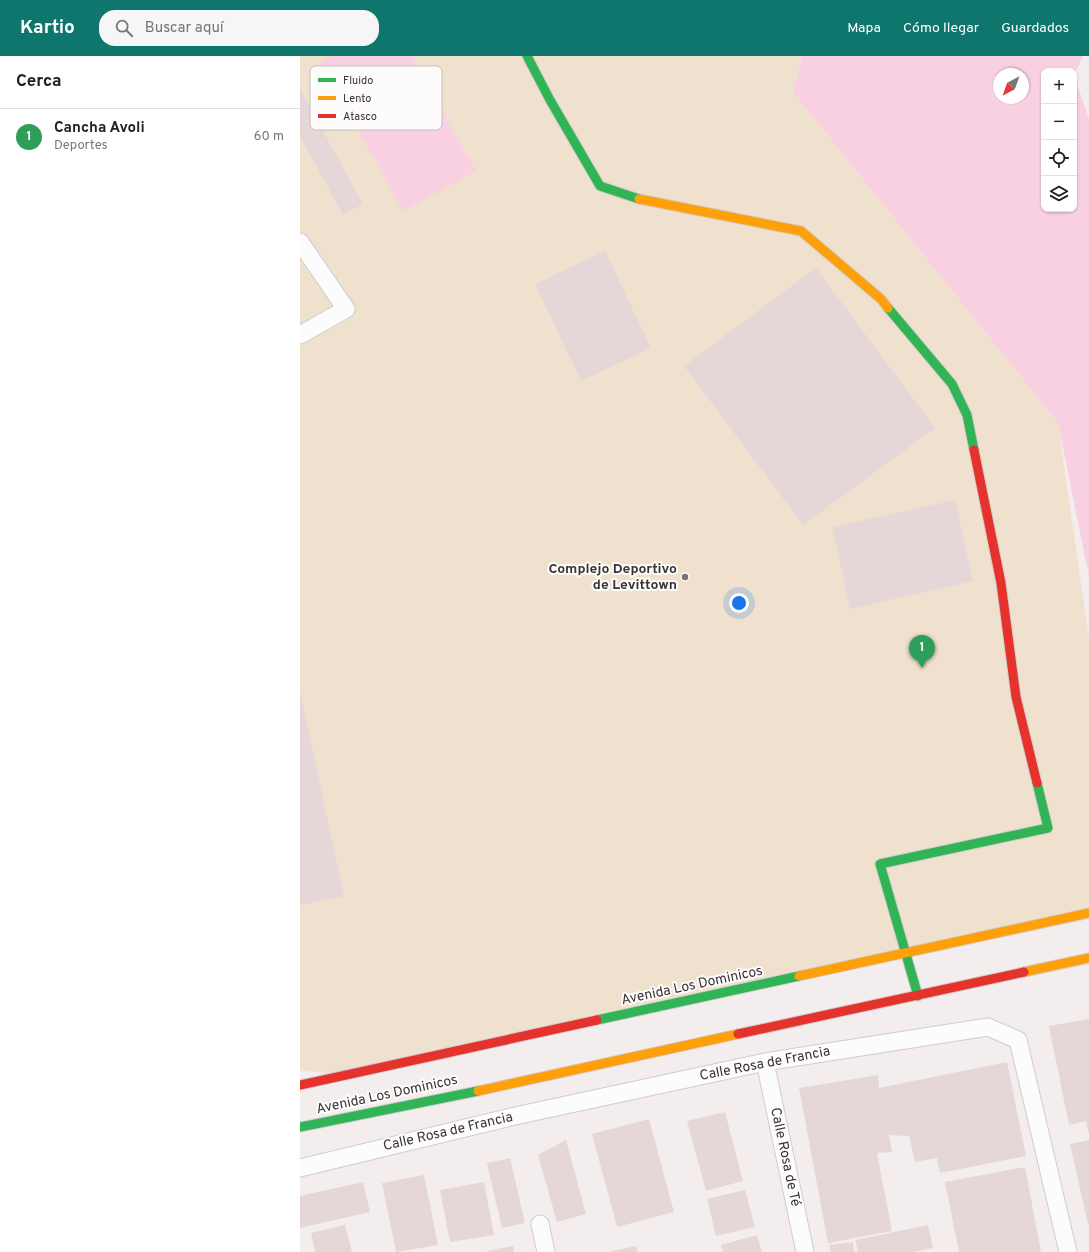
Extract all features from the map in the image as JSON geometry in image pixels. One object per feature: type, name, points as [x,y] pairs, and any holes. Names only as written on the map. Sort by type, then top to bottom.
[{"type":"street","points":[[527,56],[550,100],[600,186],[637,199],[801,231],[882,299],[952,384],[967,415],[1001,582],[1016,697],[1048,828],[880,864],[918,996]]},
{"type":"street","points":[[300,242],[346,309],[300,335]]},
{"type":"street","name":"Avenida Los Dominicos","points":[[300,1085],[1089,913]]},
{"type":"street","name":"Avenida Los Dominicos","points":[[300,1127],[517,1082],[1089,958]]},
{"type":"street","name":"Calle Rosa de Francia","points":[[300,1168],[515,1116],[765,1062],[988,1027],[1018,1040],[1068,1252]]},
{"type":"street","name":"Calle Rosa de Té","points":[[765,1062],[805,1252]]},
{"type":"street","points":[[540,1224],[546,1252]]},
{"type":"shaded area","name":"Complejo Deportivo de Levittown","points":[[300,56],[802,56],[793,92],[1058,423],[1089,639],[1089,909],[333,1073],[300,1071]]},
{"type":"shaded area","points":[[331,56],[412,56],[418,66],[322,66],[320,62]]},
{"type":"shaded area","points":[[802,56],[1083,56],[1077,69],[1041,68],[1041,212],[1077,212],[1077,84],[1089,119],[1089,577],[1058,423],[793,92]]},
{"type":"shaded area","points":[[442,110],[476,171],[403,211],[358,130],[442,130]]},
{"type":"building","points":[[300,89],[310,107],[310,130],[322,130],[363,204],[343,215],[300,136]]},
{"type":"building","points":[[605,251],[651,348],[581,381],[535,284]]},
{"type":"building","points":[[816,268],[935,428],[803,525],[684,366]]},
{"type":"building","points":[[955,500],[973,581],[850,609],[832,527]]},
{"type":"building","points":[[300,691],[344,896],[301,905],[300,900]]},
{"type":"building","points":[[1089,1019],[1088,1132],[1086,1121],[1069,1125],[1049,1026]]},
{"type":"building","points":[[1007,1062],[1026,1156],[940,1173],[937,1158],[915,1162],[909,1136],[889,1135],[892,1152],[877,1153],[892,1231],[828,1243],[799,1088],[878,1075],[879,1088]]},
{"type":"building","points":[[725,1112],[743,1181],[706,1191],[687,1121]]},
{"type":"building","points":[[649,1119],[674,1212],[617,1227],[592,1134]]},
{"type":"building","points":[[566,1140],[586,1214],[557,1222],[538,1155]]},
{"type":"building","points":[[1089,1140],[1089,1224],[1088,1225],[1070,1144]]},
{"type":"building","points":[[510,1158],[525,1223],[502,1228],[487,1163]]},
{"type":"building","points":[[1025,1167],[1041,1252],[959,1252],[945,1182]]},
{"type":"building","points":[[424,1175],[438,1245],[396,1252],[382,1183]]},
{"type":"building","points":[[363,1182],[370,1212],[300,1228],[300,1196]]},
{"type":"building","points":[[484,1182],[494,1235],[450,1242],[440,1190]]},
{"type":"building","points":[[745,1190],[755,1227],[716,1236],[707,1199]]},
{"type":"building","points":[[345,1225],[352,1252],[315,1252],[311,1233]]},
{"type":"building","points":[[928,1225],[933,1248],[913,1252],[858,1252],[855,1240]]},
{"type":"building","points":[[757,1235],[762,1252],[723,1252],[721,1245]]},
{"type":"building","points":[[853,1242],[854,1252],[831,1252],[829,1245]]},
{"type":"building","points":[[513,1246],[514,1252],[487,1252],[487,1251]]},
{"type":"building","points":[[636,1246],[638,1252],[612,1252],[612,1251]]},
{"type":"traffic: fast","points":[[527,56],[550,100],[600,186],[639,199]]},
{"type":"traffic: fast","points":[[888,308],[952,384],[967,415],[974,450]]},
{"type":"traffic: fast","points":[[918,996],[880,864],[1048,828],[1037,783]]},
{"type":"traffic: fast","points":[[597,1020],[799,976]]},
{"type":"traffic: fast","points":[[300,1127],[478,1091]]},
{"type":"traffic: slow","points":[[639,199],[801,231],[881,299],[888,308]]},
{"type":"traffic: slow","points":[[799,976],[1089,913]]},
{"type":"traffic: slow","points":[[1024,972],[1089,958]]},
{"type":"traffic: slow","points":[[478,1091],[738,1034]]},
{"type":"traffic: jam","points":[[974,450],[1001,583],[1016,697],[1037,783]]},
{"type":"traffic: jam","points":[[738,1034],[1024,972]]},
{"type":"traffic: jam","points":[[300,1085],[597,1020]]},
{"type":"place","name":"Complejo Deportivo de Levittown","points":[[685,577]]},
{"type":"place","name":"Cancha Avoli","points":[[922,668]]}]
